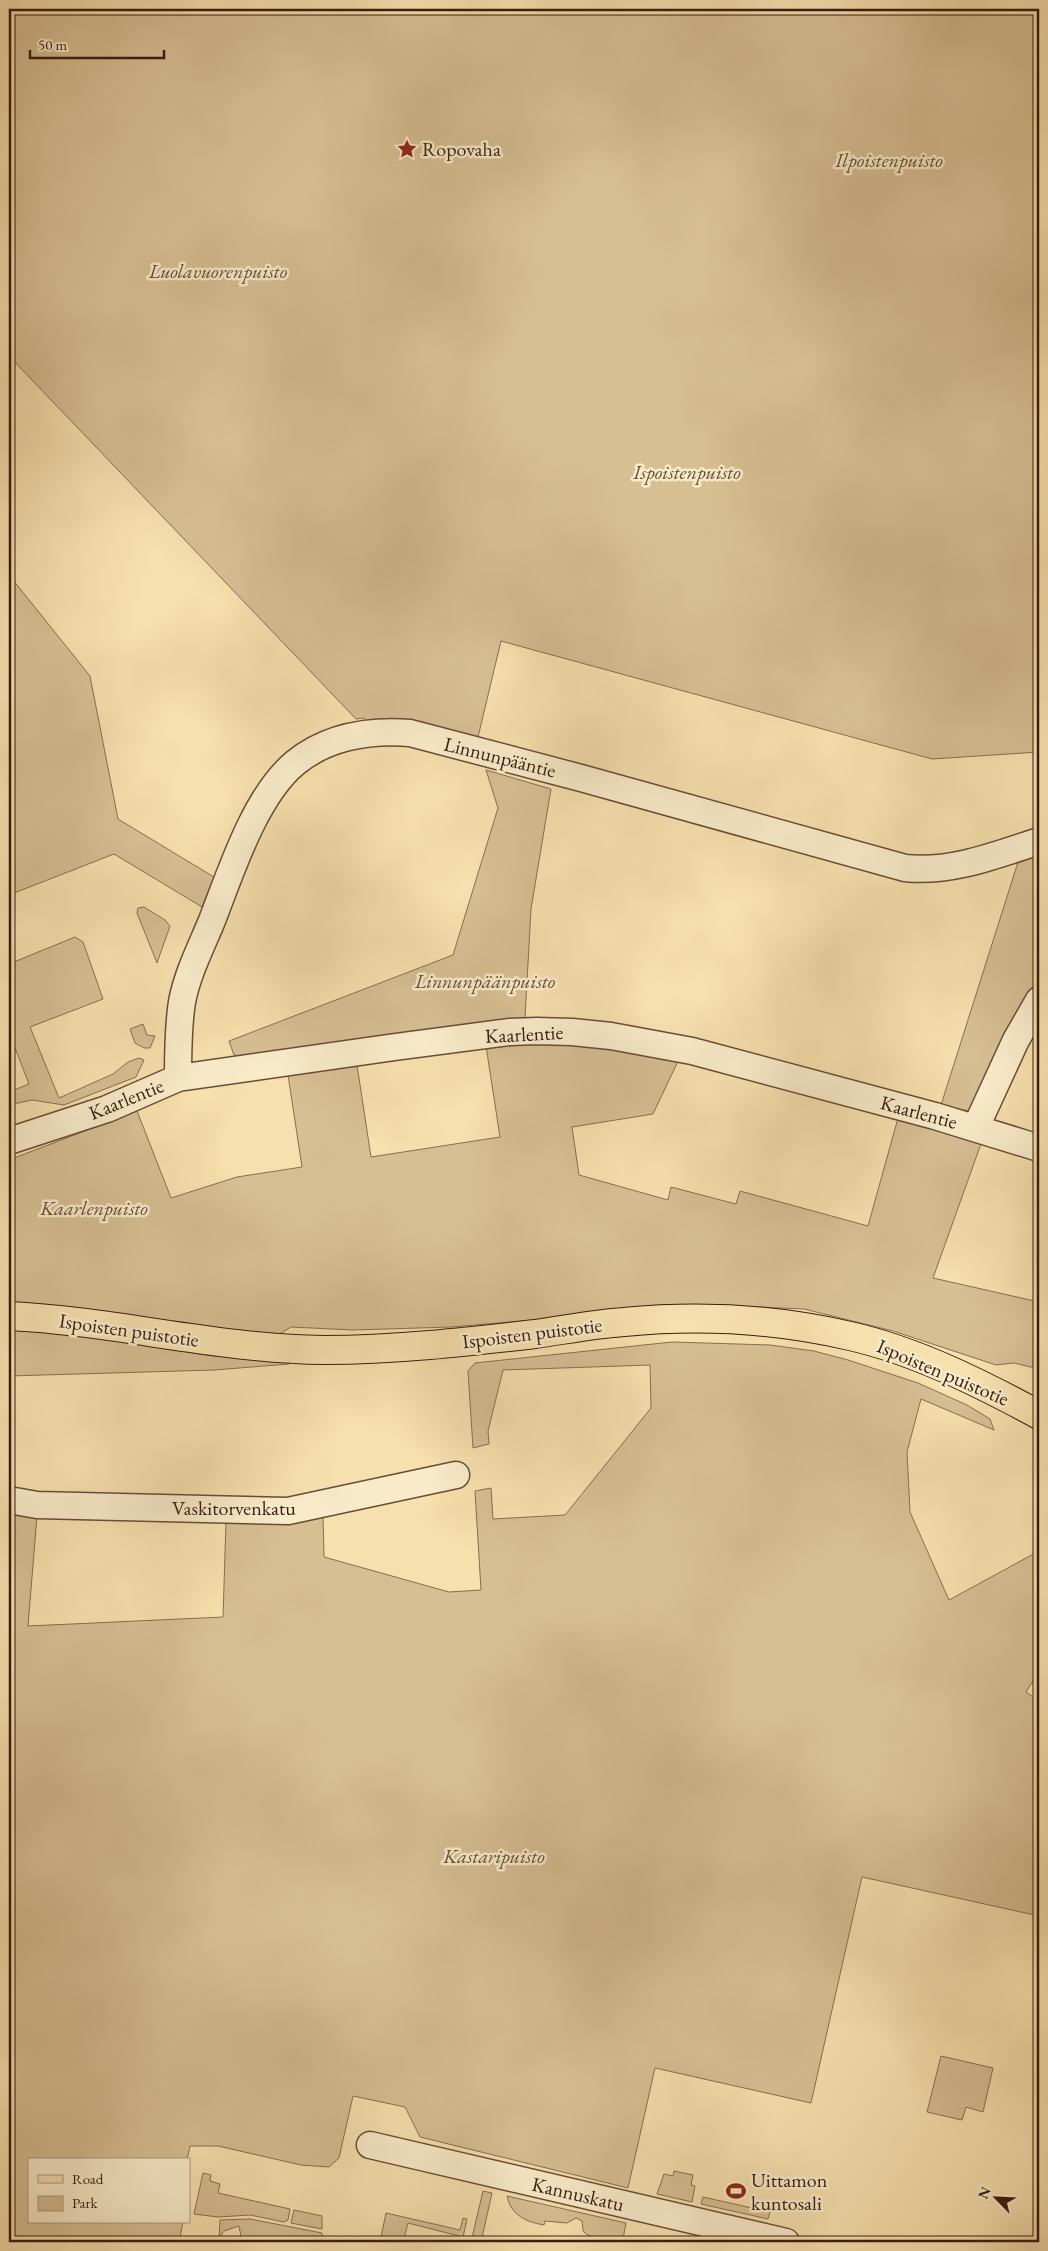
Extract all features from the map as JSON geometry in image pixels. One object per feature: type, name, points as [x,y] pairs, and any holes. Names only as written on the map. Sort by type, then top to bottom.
[{"type":"main road","name":"Ispoisten puistotie","points":[[9,1316],[63,1321],[253,1346],[322,1350],[447,1344],[621,1322],[702,1319],[752,1322],[850,1336],[887,1347],[971,1380],[1039,1415]]},
{"type":"street","name":"Linnunpääntie","points":[[178,1078],[179,1028],[187,982],[240,849],[275,784],[296,763],[328,743],[382,731],[410,733],[581,778],[905,868],[922,870],[950,868],[1039,841]]},
{"type":"street","points":[[976,1127],[1016,1040],[1039,1000]]},
{"type":"street","name":"Kaarlentie","points":[[9,1141],[107,1108],[178,1078],[510,1032],[572,1032],[642,1041],[692,1052],[976,1127],[1039,1148]]},
{"type":"street","name":"Vaskitorvenkatu","points":[[9,1500],[37,1505],[288,1511],[456,1475]]},
{"type":"street","name":"Kannuskatu","points":[[370,2146],[786,2242]]},
{"type":"green space","points":[[9,9],[1039,9],[1039,752],[932,759],[501,641],[478,737],[367,723],[364,718],[356,719],[9,356]]},
{"type":"green space","points":[[9,575],[90,676],[118,819],[214,877],[202,907],[114,854],[9,895]]},
{"type":"green space","name":"Linnunpäänpuisto","points":[[486,770],[551,789],[531,909],[525,1018],[243,1056],[234,1055],[229,1041],[453,955],[498,808]]},
{"type":"green space","points":[[1039,854],[1039,977],[1007,1036],[974,1112],[941,1105],[1018,862]]},
{"type":"green space","points":[[144,907],[165,920],[170,926],[157,963],[137,913],[138,908]]},
{"type":"green space","points":[[75,937],[83,942],[103,999],[30,1027],[59,1098],[113,1074],[128,1062],[139,1058],[144,1060],[136,1077],[64,1105],[32,1100],[9,1105],[9,1092],[29,1084],[12,1040],[9,1041],[9,964]]},
{"type":"green space","points":[[143,1024],[147,1035],[155,1036],[150,1048],[144,1048],[135,1043],[130,1029]]},
{"type":"green space","name":"Kaarlenpuisto","points":[[516,1043],[587,1046],[679,1059],[653,1114],[572,1127],[579,1175],[668,1200],[671,1187],[736,1204],[740,1191],[868,1226],[898,1118],[982,1141],[933,1278],[1039,1302],[1039,1369],[1014,1363],[996,1365],[893,1331],[804,1309],[710,1305],[451,1327],[353,1330],[291,1327],[275,1337],[9,1303],[9,1160],[137,1111],[171,1198],[237,1177],[302,1167],[288,1075],[357,1065],[371,1157],[500,1137],[486,1046]]},
{"type":"green space","points":[[9,1328],[73,1334],[213,1356],[289,1360],[289,1364],[214,1370],[9,1376]]},
{"type":"green space","name":"Kastaripuisto","points":[[672,1342],[770,1345],[814,1351],[918,1383],[967,1405],[990,1419],[994,1430],[921,1399],[907,1452],[910,1512],[949,1600],[1039,1551],[1039,1671],[1026,1692],[1039,1701],[1039,1916],[862,1877],[811,2103],[655,2068],[628,2188],[420,2137],[405,2107],[353,2096],[339,2158],[329,2167],[301,2165],[218,2146],[190,2146],[187,2158],[28,2158],[28,2224],[183,2224],[179,2242],[9,2242],[9,1515],[37,1516],[28,1626],[223,1617],[226,1522],[323,1515],[324,1557],[449,1592],[481,1590],[475,1491],[491,1488],[493,1519],[565,1515],[651,1408],[650,1365],[503,1370],[488,1431],[489,1444],[473,1448],[468,1371],[475,1363]]},
{"type":"green space","points":[[941,2056],[993,2068],[983,2112],[966,2107],[962,2120],[927,2112]]},
{"type":"green space","points":[[674,2171],[693,2175],[691,2185],[695,2186],[692,2202],[657,2194],[664,2174],[673,2176]]},
{"type":"green space","points":[[203,2173],[211,2175],[210,2181],[220,2184],[218,2193],[290,2209],[288,2220],[284,2222],[250,2215],[218,2217],[194,2214]]},
{"type":"green space","points":[[483,2191],[492,2193],[481,2242],[471,2242]]},
{"type":"green space","points":[[507,2196],[626,2223],[623,2239],[602,2239],[591,2236],[584,2232],[582,2221],[576,2218],[567,2223],[545,2221],[544,2225],[526,2220],[512,2209]]},
{"type":"green space","points":[[703,2197],[770,2212],[768,2219],[701,2204]]},
{"type":"green space","points":[[294,2210],[322,2216],[322,2229],[291,2223]]},
{"type":"green space","points":[[386,2213],[460,2230],[463,2218],[467,2219],[462,2242],[458,2242],[459,2236],[408,2223],[403,2242],[380,2242]]},
{"type":"green space","points":[[250,2219],[322,2233],[323,2242],[242,2242],[239,2226],[224,2231],[221,2235],[225,2238],[224,2242],[219,2242],[220,2220]]},
{"type":"place","name":"Ropovaha","points":[[407,149]]},
{"type":"place","name":"Uittamon kuntosali","points":[[736,2191]]},
{"type":"park label","name":"Ilpoistenpuisto","points":[[889,160]]},
{"type":"park label","name":"Luolavuorenpuisto","points":[[218,271]]},
{"type":"park label","name":"Ispoistenpuisto","points":[[687,472]]}]
